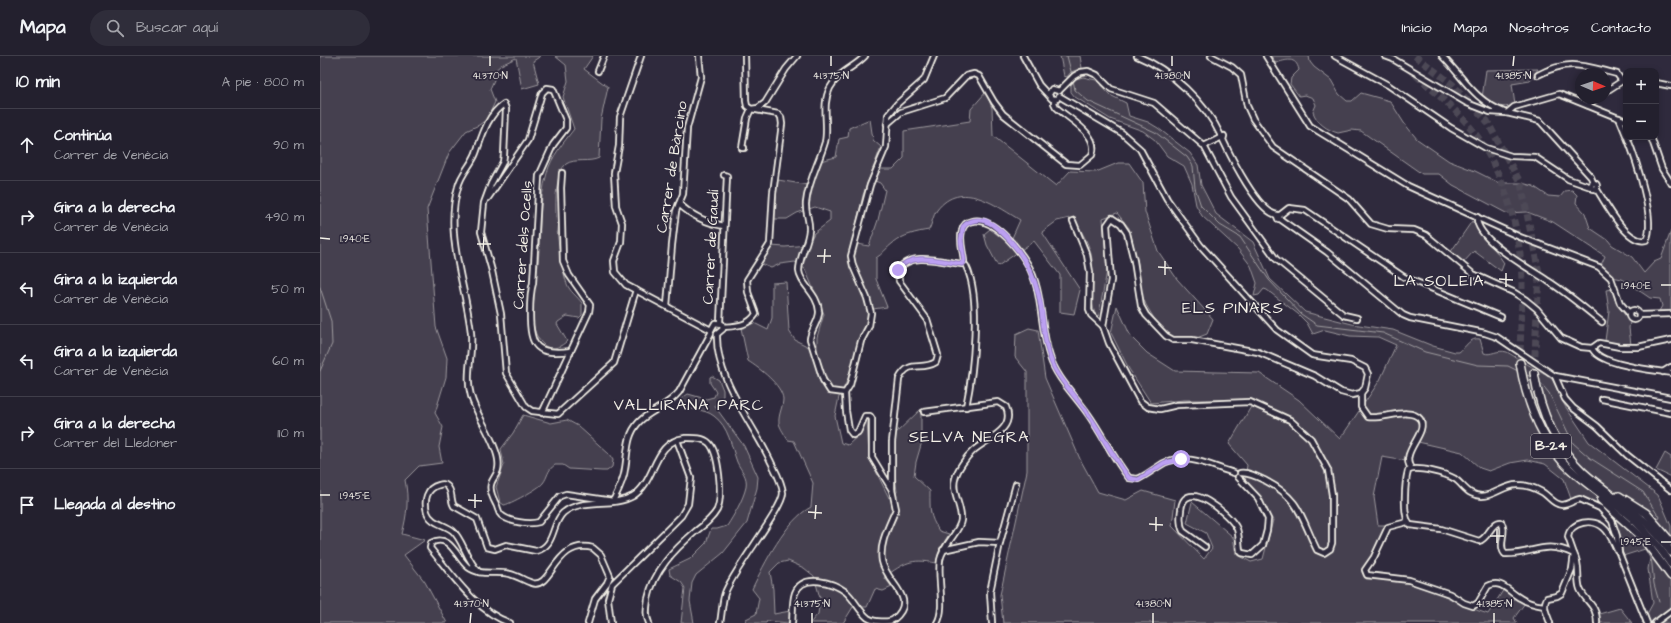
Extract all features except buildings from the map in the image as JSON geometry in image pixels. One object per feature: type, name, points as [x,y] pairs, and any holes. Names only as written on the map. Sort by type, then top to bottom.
[{"type":"highway","name":"B-24","points":[[1520,363],[1528,401],[1542,432],[1556,452],[1573,472],[1634,520],[1655,542],[1671,564]]},
{"type":"highway","name":"B-24","points":[[1534,373],[1537,392],[1545,418],[1559,444],[1573,462],[1645,521],[1671,552]]},
{"type":"highway","points":[[1573,472],[1592,492],[1642,537],[1671,576]]},
{"type":"highway","points":[[1602,487],[1627,500],[1646,513],[1671,542]]},
{"type":"street","points":[[598,71],[604,56]]},
{"type":"street","points":[[641,56],[620,117],[619,146],[614,173],[616,206],[622,223],[621,242],[614,261],[615,272],[626,285],[717,334]]},
{"type":"street","name":"Carrer de Bàrcino","points":[[667,306],[676,211],[683,194],[687,128],[701,77],[698,56]]},
{"type":"street","points":[[717,334],[724,327],[742,325],[752,320],[756,314],[746,287],[747,280],[770,244],[773,193],[782,124],[781,117],[778,114],[751,109],[747,106],[745,56]]},
{"type":"street","points":[[751,109],[758,108],[765,103],[786,69],[797,56]]},
{"type":"street","points":[[845,393],[830,391],[823,380],[810,339],[810,332],[820,313],[819,306],[815,296],[800,277],[799,269],[809,230],[806,202],[813,175],[825,141],[826,102],[829,89],[847,69],[866,56]]},
{"type":"street","points":[[892,490],[872,457],[870,416],[865,416],[856,434],[851,434],[846,411],[845,393],[850,385],[862,341],[871,320],[867,298],[853,266],[852,251],[870,185],[886,147],[887,124],[891,109],[924,80],[934,56]]},
{"type":"street","points":[[1023,56],[1039,85],[1049,94],[1050,98],[1057,98],[1122,134],[1140,149],[1167,199],[1201,246],[1277,330],[1312,355],[1351,361],[1365,368],[1368,374],[1367,381],[1361,393],[1361,407],[1368,417],[1378,418],[1408,413],[1420,419],[1422,426],[1412,445],[1408,462],[1411,468]]},
{"type":"street","points":[[1137,56],[1162,68],[1211,116],[1240,175],[1268,211],[1279,217],[1327,252],[1403,315],[1410,318],[1485,333],[1497,337],[1555,376],[1671,398]]},
{"type":"street","points":[[1211,56],[1232,67],[1241,75],[1247,106],[1253,119],[1273,147],[1349,200],[1371,224],[1388,229],[1414,230],[1426,235],[1460,265],[1473,274],[1513,292],[1526,300],[1537,309],[1561,338],[1581,347],[1592,348],[1600,343],[1620,347],[1638,347],[1671,340]]},
{"type":"street","points":[[1266,56],[1310,126],[1408,186],[1520,237],[1599,267],[1611,278],[1620,303],[1629,313],[1632,320],[1637,319],[1639,315],[1671,314]]},
{"type":"street","points":[[1335,56],[1388,85],[1451,128],[1486,148],[1511,156],[1535,157],[1568,179],[1593,186]]},
{"type":"street","points":[[1385,56],[1393,57],[1467,103],[1490,112],[1507,113],[1514,107],[1559,94],[1623,120]]},
{"type":"street","points":[[1442,56],[1470,89],[1489,106],[1507,113],[1540,121],[1591,177],[1593,186],[1623,229],[1635,239],[1646,240],[1648,224],[1643,186],[1627,140]]},
{"type":"street","points":[[1538,75],[1566,64],[1582,64],[1617,74],[1623,80]]},
{"type":"street","points":[[887,124],[901,112],[945,98],[966,76],[974,74],[980,76],[994,102],[1003,114],[1066,164],[1080,165],[1092,155],[1093,142],[1088,134],[1056,107],[1054,103],[1059,90],[1072,78],[1081,72],[1088,71],[1097,74],[1112,89],[1154,103],[1204,146],[1231,197],[1276,259],[1344,315],[1357,318]]},
{"type":"street","points":[[1611,89],[1623,82]]},
{"type":"street","points":[[1659,84],[1671,86]]},
{"type":"street","name":"Carrer dels Ocells","points":[[484,203],[528,140],[542,93],[547,88],[553,89],[566,120],[566,128],[553,145],[539,176],[533,282],[531,291],[530,330],[531,337],[535,344],[542,349],[551,353],[571,351]]},
{"type":"street","points":[[1049,94],[1052,89],[1059,90]]},
{"type":"street","points":[[613,501],[566,494],[560,496],[539,522],[528,523],[510,519],[501,515],[491,495],[489,488],[496,475],[498,460],[476,411],[469,388],[471,339],[456,248],[454,218],[457,188],[461,175],[470,166],[485,128],[499,107],[504,104],[506,109],[503,162],[491,184],[484,203],[481,232],[501,314],[506,372],[526,407],[532,411],[554,415],[563,412],[614,363],[636,290]]},
{"type":"street","points":[[744,148],[742,148],[745,129],[751,109]]},
{"type":"street","points":[[1619,118],[1623,128]]},
{"type":"street","points":[[1204,146],[1222,138]]},
{"type":"street","points":[[1652,140],[1662,169],[1671,183]]},
{"type":"street","points":[[542,413],[589,312],[590,305],[569,275],[563,261],[562,173]]},
{"type":"street","name":"Carrer de Gaudí","points":[[720,322],[727,176],[724,175]]},
{"type":"street","points":[[679,204],[689,213],[724,226]]},
{"type":"street","points":[[1279,217],[1289,208],[1305,210],[1404,277],[1501,317]]},
{"type":"street","points":[[1477,217],[1477,223],[1481,230],[1494,244],[1515,260],[1549,281],[1602,322]]},
{"type":"street","points":[[1103,326],[1111,280],[1107,225],[1109,220],[1112,218],[1121,224],[1127,233],[1134,261],[1141,306],[1146,315],[1166,336],[1173,340],[1192,340],[1258,352],[1310,374],[1341,392],[1352,395],[1361,393]]},
{"type":"street","points":[[966,407],[970,385],[975,314],[971,278],[964,264],[961,241],[963,227],[967,223],[980,220],[988,222],[996,228],[1022,256],[1030,269],[1036,287],[1045,341],[1055,369],[1091,418],[1110,451],[1129,478],[1138,480],[1164,463],[1181,459],[1207,463],[1234,473],[1237,471],[1258,498],[1266,512],[1267,530],[1263,545],[1252,555],[1242,553],[1240,551],[1237,530],[1230,520],[1209,502],[1198,497],[1191,496],[1184,501],[1181,506],[1183,531],[1204,547]]},
{"type":"street","points":[[1073,221],[1087,255],[1090,272],[1089,310],[1091,316],[1103,326],[1133,392],[1145,406],[1160,409],[1183,405],[1250,402],[1285,417],[1300,428],[1317,448],[1330,478],[1332,495],[1332,543],[1330,549],[1324,553],[1317,550],[1297,506],[1289,496],[1263,479],[1245,472],[1239,475]]},
{"type":"street","points":[[792,623],[796,592],[801,586],[814,581],[830,582],[837,586],[847,593],[863,613],[871,619],[888,622],[893,620],[899,613],[904,603],[903,598],[888,575],[882,562],[885,533],[896,509],[892,490],[892,442],[899,379],[903,370],[910,366],[930,366],[936,362],[938,354],[927,319],[899,281],[898,270],[907,262],[918,259],[964,264]]},
{"type":"street","points":[[1629,313],[1635,310],[1639,315]]},
{"type":"street","points":[[613,501],[623,479],[626,446],[632,430],[639,422],[667,404],[679,392],[715,323],[720,322],[724,327]]},
{"type":"street","points":[[717,334],[719,356],[729,387],[760,439],[780,481],[783,492],[780,504],[756,539],[725,593],[720,623]]},
{"type":"street","points":[[1592,348],[1594,353],[1598,356],[1618,364],[1671,373]]},
{"type":"street","points":[[1663,372],[1671,367]]},
{"type":"street","points":[[1555,376],[1565,399],[1573,408],[1597,426],[1627,455],[1671,490]]},
{"type":"street","points":[[1602,399],[1671,413]]},
{"type":"street","points":[[924,412],[998,402],[1006,407],[1008,415],[1004,427],[999,433],[972,451],[957,473],[954,486],[961,511],[961,523],[943,550],[940,571],[941,611],[937,623]]},
{"type":"street","points":[[479,572],[469,560],[455,533],[435,522],[427,513],[428,491],[435,486],[446,485],[450,489],[454,506],[475,516],[485,544],[491,549],[506,545],[526,551],[541,550],[551,540],[560,517],[567,511],[584,505],[621,501],[633,496],[645,485],[660,453],[667,445],[677,440],[696,438],[709,443],[721,484],[721,493],[716,511],[710,519],[676,548],[658,572],[649,593],[647,609],[649,623]]},
{"type":"street","points":[[588,623],[595,598],[611,581],[681,516],[688,504],[691,478],[689,469],[677,440]]},
{"type":"street","points":[[1407,522],[1405,494],[1407,473],[1411,468]]},
{"type":"street","points":[[1411,468],[1418,468],[1454,478],[1469,492],[1478,495],[1495,494],[1512,486],[1520,485],[1541,491],[1555,503],[1561,505],[1578,500],[1586,501],[1605,513],[1612,521],[1619,553]]},
{"type":"street","points":[[992,623],[990,592],[1000,543],[1016,484]]},
{"type":"street","points":[[1544,606],[1520,598],[1498,584],[1488,586],[1478,603],[1473,606],[1464,603],[1450,594],[1408,580],[1367,575],[1365,570],[1377,551],[1386,530],[1390,526],[1407,522],[1414,527],[1441,529],[1479,541],[1483,539],[1494,524],[1501,522],[1504,529],[1502,549],[1505,554],[1544,547],[1560,548],[1574,554]]},
{"type":"street","points":[[1597,623],[1595,608],[1580,587],[1579,569],[1568,534],[1576,525],[1591,522],[1604,528],[1619,553],[1647,623],[1651,623]]},
{"type":"street","points":[[509,623],[488,613],[434,553],[430,548],[431,543],[434,541],[446,542],[454,549],[466,566],[479,572],[509,574],[533,584],[543,582],[564,553],[574,548],[589,547],[596,550],[601,555],[609,572],[611,581],[608,599],[611,623]]},
{"type":"street","points":[[943,550],[979,542],[1000,543]]},
{"type":"street","points":[[1550,623],[1544,606],[1548,598],[1562,593],[1572,569],[1574,554]]},
{"type":"street","points":[[1655,623],[1671,611]]},
{"type":"shaded area","points":[[320,56],[541,56],[533,61],[539,84],[522,89],[516,58],[501,65],[492,73],[494,80],[490,89],[495,102],[487,119],[479,125],[466,131],[449,153],[427,209],[436,327],[447,358],[446,377],[435,413],[443,427],[439,447],[442,463],[419,466],[405,480],[407,507],[402,534],[425,540],[404,555],[425,582],[447,623],[320,623]]},
{"type":"shaded area","points":[[555,56],[593,56],[584,69],[608,87],[601,119],[599,158],[574,161],[566,164],[560,173],[557,186],[556,221],[561,258],[568,287],[582,303],[582,315],[579,318],[567,316],[558,322],[557,324],[567,341],[563,345],[551,348],[545,346],[538,338],[534,329],[532,307],[538,264],[542,196],[549,167],[558,150],[574,129],[563,97],[568,81],[566,65]]},
{"type":"shaded area","points":[[1060,56],[1080,56],[1082,68],[1071,72],[1067,77],[1064,76]]},
{"type":"shaded area","points":[[1271,56],[1309,56],[1310,62],[1314,67],[1331,80],[1339,94],[1347,101],[1352,101],[1361,93],[1390,101],[1404,123],[1417,139],[1449,161],[1475,171],[1499,183],[1522,183],[1533,186],[1548,196],[1560,197],[1565,191],[1572,190],[1577,195],[1576,203],[1585,213],[1590,228],[1608,240],[1612,245],[1632,257],[1644,273],[1654,262],[1661,259],[1671,231],[1671,311],[1659,311],[1662,306],[1660,299],[1650,298],[1622,279],[1612,277],[1601,265],[1605,256],[1553,222],[1527,212],[1506,213],[1453,185],[1439,174],[1422,174],[1361,131],[1352,130],[1338,133],[1326,128],[1317,120],[1313,112],[1316,105],[1313,98],[1305,95],[1299,96],[1290,84],[1291,78],[1299,70],[1296,63],[1290,60],[1276,63]]},
{"type":"shaded area","points":[[1538,69],[1530,81],[1512,84],[1515,105],[1502,107],[1482,98],[1486,70]]},
{"type":"shaded area","points":[[1083,77],[1096,80],[1110,95],[1126,103],[1129,116],[1148,122],[1158,128],[1190,153],[1198,165],[1201,185],[1216,214],[1253,242],[1270,279],[1305,312],[1352,324],[1393,330],[1433,346],[1455,352],[1459,352],[1473,339],[1480,339],[1484,353],[1489,354],[1500,351],[1507,352],[1552,379],[1565,406],[1589,442],[1658,495],[1671,526],[1671,623],[1642,623],[1653,603],[1648,569],[1650,558],[1645,549],[1623,556],[1618,532],[1608,513],[1589,500],[1583,498],[1571,499],[1564,479],[1545,464],[1528,460],[1510,463],[1489,471],[1480,468],[1462,452],[1418,442],[1410,444],[1406,461],[1382,457],[1374,497],[1378,525],[1386,525],[1374,552],[1362,572],[1366,579],[1394,579],[1420,585],[1468,607],[1488,614],[1504,589],[1525,603],[1514,618],[1517,623],[1003,623],[1000,595],[1027,471],[1027,372],[1015,357],[1016,334],[1029,328],[1038,330],[1045,378],[1080,459],[1098,492],[1126,500],[1143,491],[1175,500],[1172,526],[1204,559],[1212,548],[1206,533],[1187,523],[1192,502],[1233,537],[1236,554],[1251,562],[1263,559],[1273,520],[1245,479],[1247,465],[1229,444],[1255,400],[1184,400],[1151,403],[1129,369],[1111,333],[1117,306],[1131,337],[1147,353],[1175,371],[1259,373],[1299,400],[1340,439],[1380,380],[1396,345],[1378,337],[1350,336],[1325,330],[1313,334],[1307,323],[1298,314],[1267,290],[1264,289],[1259,295],[1254,296],[1257,283],[1251,266],[1238,249],[1202,216],[1196,205],[1192,184],[1184,166],[1167,156],[1155,140],[1143,131],[1110,119],[1075,97],[1071,92],[1071,85],[1076,79]]},
{"type":"shaded area","points":[[986,92],[992,108],[993,136],[1056,186],[1070,171],[1096,172],[1118,163],[1129,163],[1143,183],[1145,212],[1158,251],[1177,279],[1213,319],[1207,334],[1194,339],[1174,338],[1155,320],[1146,305],[1140,290],[1138,264],[1129,228],[1117,213],[1103,218],[1107,271],[1098,319],[1094,312],[1092,296],[1093,270],[1090,249],[1074,217],[1057,221],[1042,232],[1080,290],[1074,314],[1060,312],[1060,275],[1034,241],[998,266],[987,245],[984,234],[990,229],[1003,239],[1012,238],[1020,220],[989,202],[967,196],[957,196],[946,201],[937,210],[929,230],[905,236],[897,240],[876,258],[876,279],[887,307],[873,309],[854,260],[857,244],[869,246],[878,220],[885,190],[880,183],[875,181],[880,169],[893,169],[904,158],[904,131],[970,121],[971,109]]},
{"type":"shaded area","points":[[870,119],[873,140],[881,147],[863,195],[848,261],[866,303],[868,319],[858,344],[848,379],[839,397],[835,416],[841,443],[848,445],[861,433],[867,419],[869,457],[889,498],[897,492],[894,464],[895,434],[921,409],[921,445],[914,476],[930,491],[933,521],[939,531],[949,534],[940,549],[936,563],[920,561],[908,563],[897,568],[884,577],[892,587],[883,591],[875,589],[867,607],[853,607],[843,623],[810,623],[818,614],[820,598],[814,576],[804,568],[788,561],[779,563],[770,572],[773,589],[774,614],[790,611],[789,623],[767,621],[766,623],[745,623],[746,619],[756,614],[759,598],[752,589],[769,555],[793,522],[811,507],[813,483],[794,441],[788,440],[779,423],[783,399],[782,394],[779,388],[769,377],[748,361],[741,328],[754,323],[768,330],[772,318],[772,283],[786,282],[789,331],[795,340],[817,351],[817,337],[824,314],[805,269],[795,262],[780,264],[771,268],[761,264],[771,246],[785,247],[808,245],[814,233],[830,221],[830,212],[815,207],[797,213],[787,219],[774,219],[778,180],[808,185],[813,184],[820,161],[836,157],[839,139],[848,137],[849,128]]},
{"type":"shaded area","points":[[1472,221],[1504,263],[1501,271],[1474,251],[1462,264],[1450,253]]},
{"type":"shaded area","points":[[1612,289],[1616,303],[1630,322],[1629,328],[1631,345],[1619,345],[1605,341],[1609,311],[1606,290]]},
{"type":"shaded area","points":[[712,376],[719,380],[723,390],[723,396],[715,405],[716,408],[744,446],[758,477],[757,488],[747,523],[723,553],[696,575],[692,583],[690,601],[694,623],[681,623],[685,588],[681,582],[670,575],[669,569],[690,559],[706,543],[711,529],[727,526],[741,502],[746,487],[745,477],[737,462],[726,431],[719,420],[710,413],[679,405],[682,398],[688,394],[706,399],[714,397],[716,392],[710,383],[710,377]]},
{"type":"shaded area","points":[[523,415],[551,423],[567,420],[578,426],[609,454],[613,460],[612,467],[607,471],[602,471],[569,469],[563,465],[555,465],[550,469],[545,481],[536,489],[504,505],[500,502],[496,487],[504,465],[501,449],[513,433]]},
{"type":"shaded area","points":[[1665,453],[1671,457],[1671,477],[1656,470]]},
{"type":"shaded area","points":[[1620,608],[1632,623],[1598,623],[1599,614]]},
{"type":"waterway","points":[[1067,56],[1072,75]]},
{"type":"waterway","points":[[1073,80],[1075,90],[1088,101],[1155,132],[1187,157],[1193,166],[1195,188],[1201,206],[1220,225],[1240,237],[1269,280],[1301,314],[1317,325],[1383,333],[1425,352],[1478,365],[1508,366],[1518,371]]},
{"type":"waterway","points":[[320,287],[331,321],[332,344],[320,371]]},
{"type":"waterway","points":[[1525,374],[1531,377]]},
{"type":"waterway","points":[[1539,381],[1549,393],[1573,443],[1590,458],[1643,492],[1659,517],[1657,521]]},
{"type":"waterway","points":[[1651,556],[1654,584],[1659,602]]},
{"type":"tunnel","points":[[1415,56],[1452,84],[1487,121],[1521,184],[1539,273],[1534,373]]},
{"type":"tunnel","points":[[1408,68],[1446,102],[1472,129],[1489,155],[1505,191],[1516,229],[1521,268],[1522,296],[1520,363]]},
{"type":"district","name":"LA SOLEIA","points":[[1439,281]]},
{"type":"district","name":"ELS PINARS","points":[[1233,308]]},
{"type":"district","name":"VALLIRANA PARC","points":[[689,405]]},
{"type":"district","name":"SELVA NEGRA","points":[[969,437]]},
{"type":"route","points":[[898,270],[900,266],[907,262],[918,259],[962,264],[964,260],[961,241],[961,232],[963,227],[972,221],[980,220],[988,222],[1010,241],[1026,262],[1032,274],[1038,293],[1044,337],[1049,356],[1055,369],[1091,418],[1110,451],[1129,478],[1138,480],[1164,463],[1181,459]]}]
